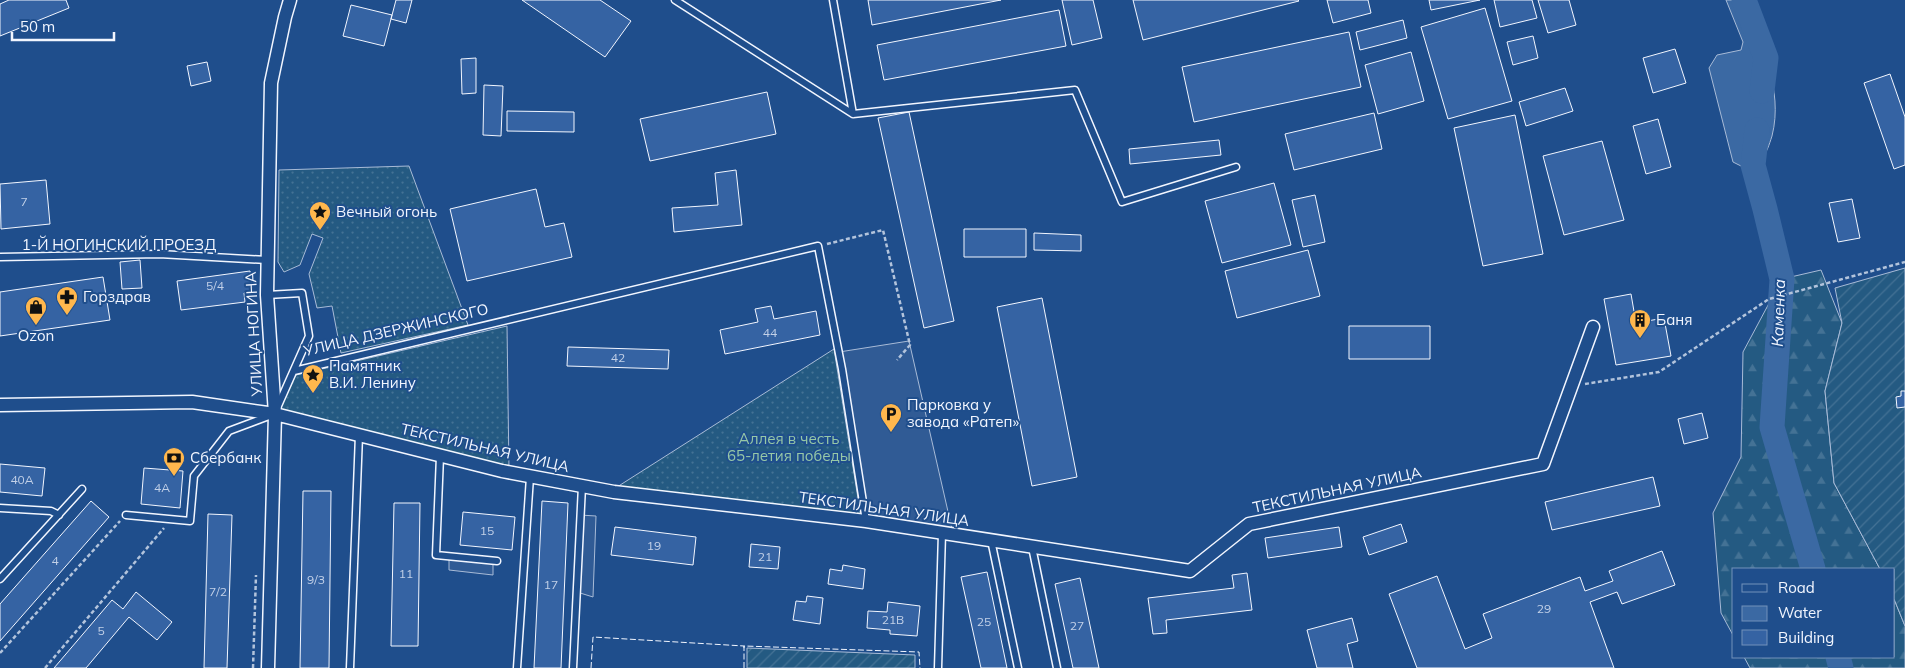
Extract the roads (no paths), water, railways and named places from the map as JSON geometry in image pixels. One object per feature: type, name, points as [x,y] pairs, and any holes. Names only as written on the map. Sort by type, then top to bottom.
[{"type":"street","name":"УЛИЦА НОГИНА","points":[[268,668],[275,414],[267,295],[271,83],[284,16],[290,0]]},
{"type":"street","name":"ТЕКСТИЛЬНАЯ УЛИЦА","points":[[275,414],[440,456],[614,492],[866,521],[1190,571],[1249,524],[1542,464],[1593,328]]},
{"type":"street","points":[[0,405],[192,402],[275,414]]},
{"type":"lane","points":[[674,0],[853,114],[1075,90],[1122,202],[1236,167]]},
{"type":"lane","points":[[833,0],[853,114]]},
{"type":"lane","name":"УЛИЦА ДЗЕРЖИНСКОГО","points":[[275,414],[294,371],[818,246],[842,369],[866,521]]},
{"type":"lane","name":"1-Й НОГИНСКИЙ ПРОЕЗД","points":[[0,257],[159,254],[267,260]]},
{"type":"lane","points":[[267,295],[302,293],[309,336],[294,371]]},
{"type":"lane","points":[[126,515],[190,521],[194,476],[230,431],[275,414]]},
{"type":"lane","points":[[350,668],[360,435]]},
{"type":"lane","points":[[440,456],[436,555],[497,561]]},
{"type":"lane","points":[[517,668],[530,476]]},
{"type":"lane","points":[[573,668],[582,486]]},
{"type":"lane","points":[[0,579],[82,489]]},
{"type":"lane","points":[[0,508],[51,511],[59,515]]},
{"type":"lane","points":[[938,668],[942,533]]},
{"type":"lane","points":[[991,540],[1018,668]]},
{"type":"lane","points":[[1032,546],[1057,668]]},
{"type":"water","points":[[1726,0],[1744,0],[1768,66],[1775,101],[1775,118],[1768,148],[1763,157],[1755,163],[1743,167],[1733,162],[1709,68],[1717,55],[1741,50],[1743,42]]},
{"type":"waterway","name":"Каменка","points":[[1744,0],[1766,58],[1762,91]]},
{"type":"waterway","name":"Каменка","points":[[1757,130],[1753,165],[1782,279],[1772,427],[1813,568]]},
{"type":"waterway","name":"Каменка","points":[[1838,658],[1841,668]]},
{"type":"place","name":"Вечный огонь","points":[[320,231]]},
{"type":"place","name":"Горздрав","points":[[67,316]]},
{"type":"place","name":"Ozon","points":[[36,326]]},
{"type":"place","name":"Баня","points":[[1640,339]]},
{"type":"place","name":"Памятник В.И. Ленину","points":[[313,394]]},
{"type":"place","name":"Парковка у завода «Ратеп»","points":[[891,433]]},
{"type":"place","name":"Сбербанк","points":[[174,477]]},
{"type":"park label","name":"Аллея в честь 65-летия победы","points":[[789,448]]}]
